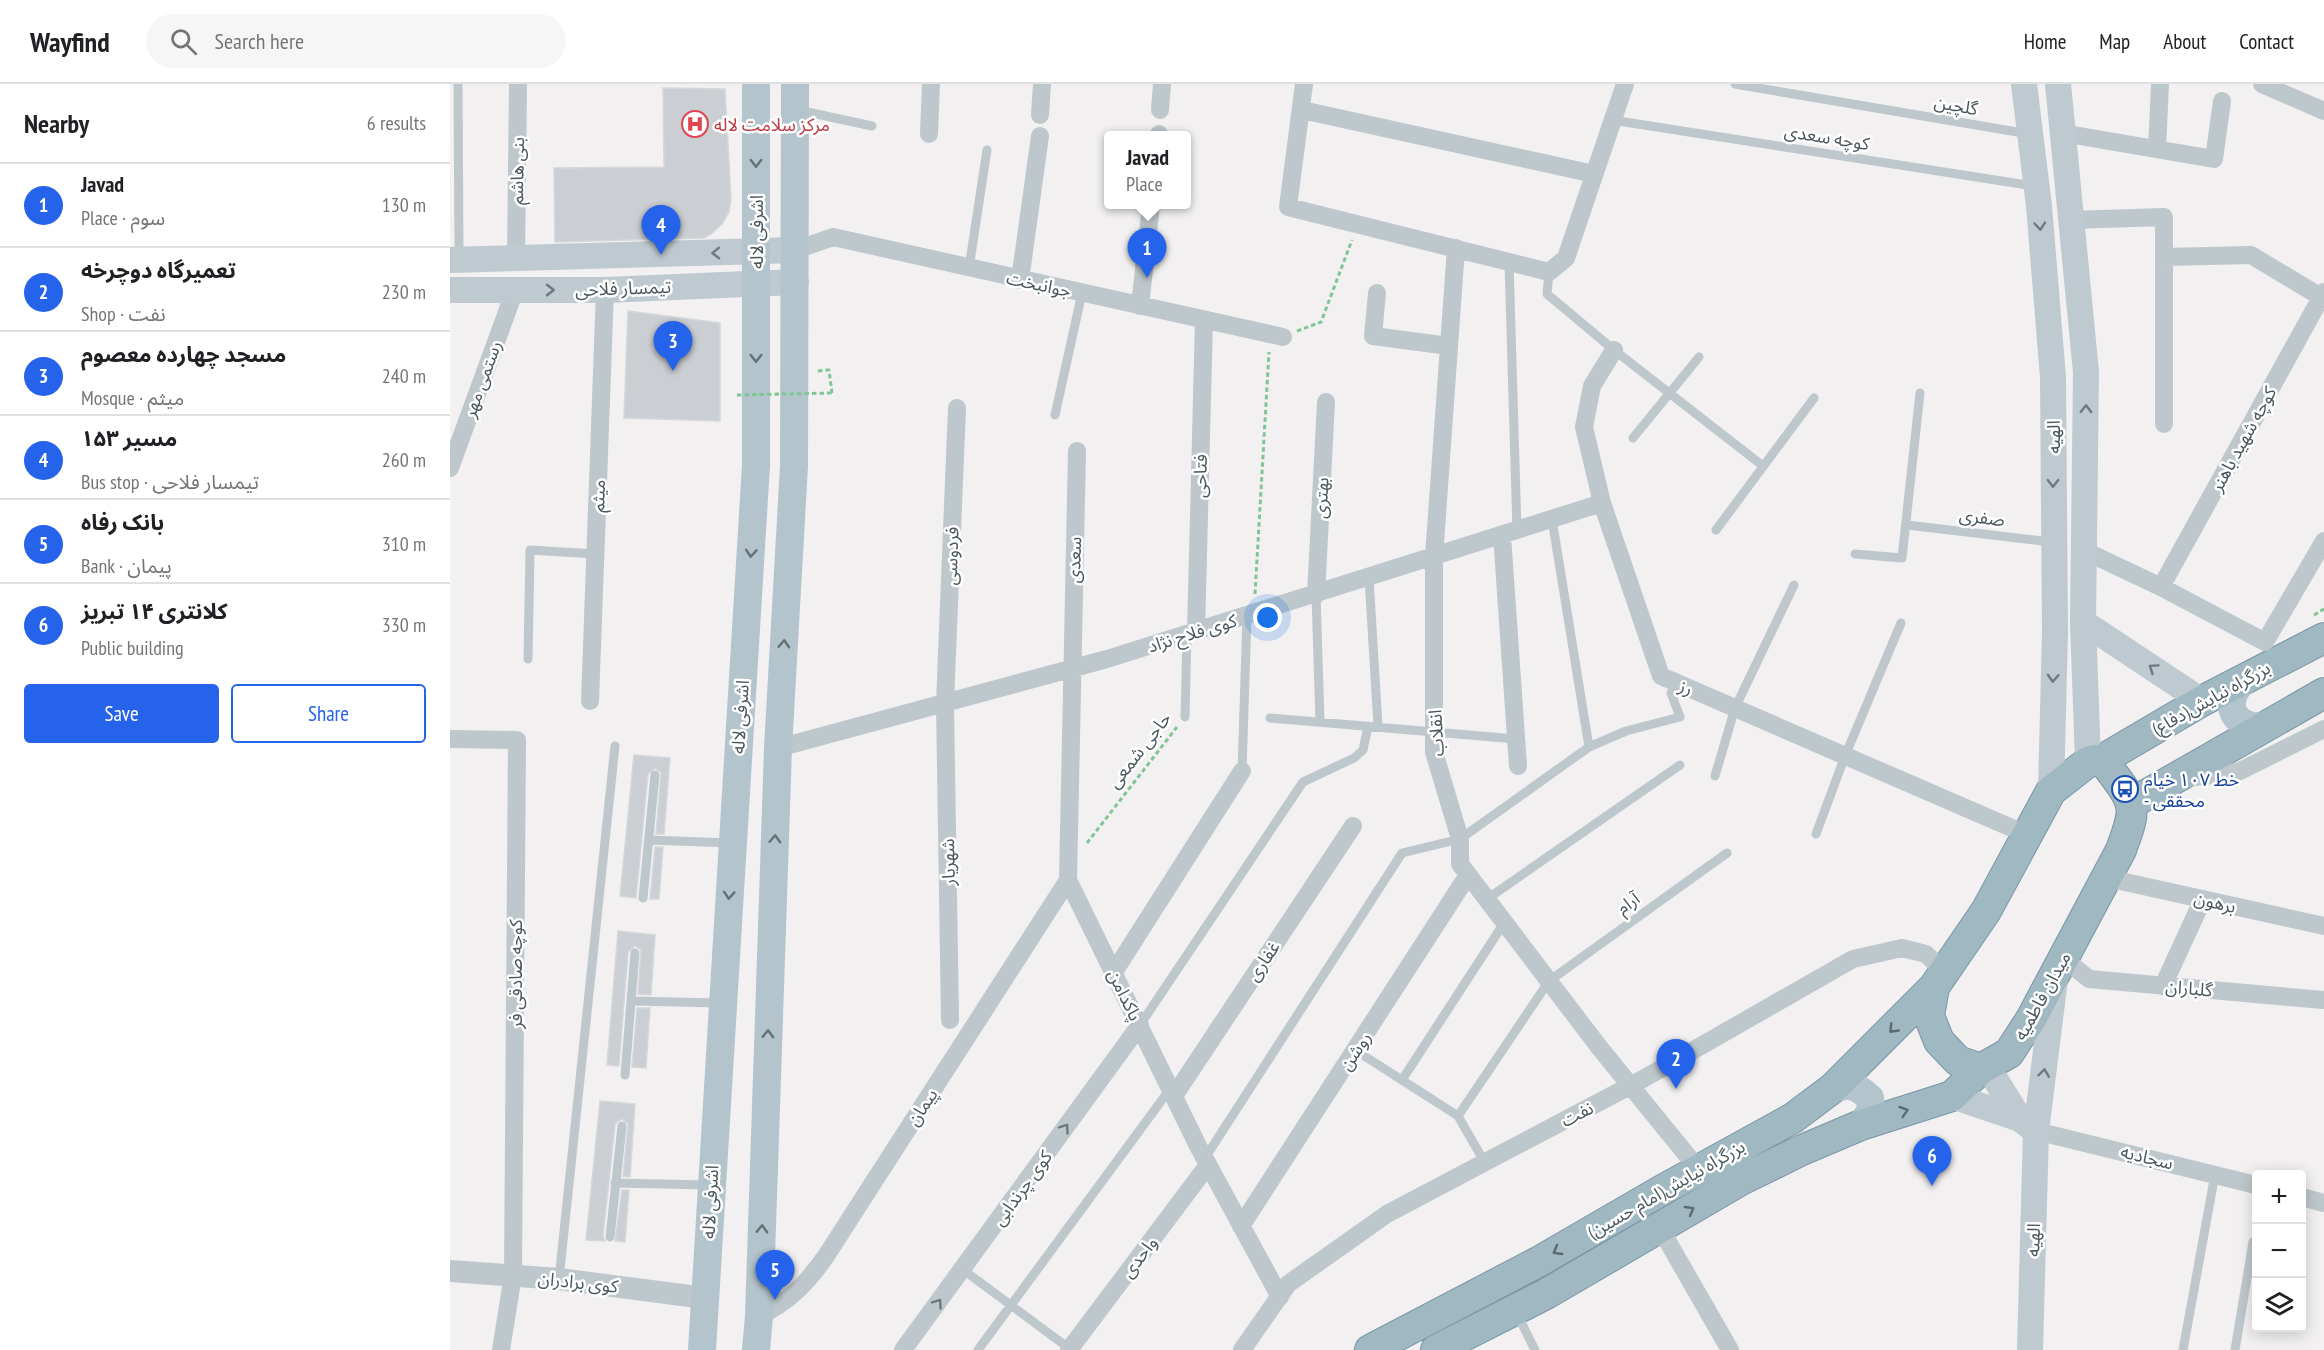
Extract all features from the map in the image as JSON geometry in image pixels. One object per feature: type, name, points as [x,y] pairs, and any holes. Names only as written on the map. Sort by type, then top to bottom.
[{"type":"highway","name":"بزرگراه نیایش(دفاع)","points":[[2094,761],[2202,700],[2324,638]]},
{"type":"highway","points":[[1984,1067],[1958,1061],[1939,1041],[1929,1016],[1939,980],[1986,910],[2051,791],[2094,761],[2114,775],[2132,803],[2324,693]]},
{"type":"highway","name":"میدان فاطمیه","points":[[1984,1067],[2009,1053],[2031,1019],[2121,850],[2132,821],[2132,803]]},
{"type":"highway","name":"بزرگراه نیایش(امام حسین)","points":[[1370,1350],[1538,1262],[1793,1118],[1833,1088],[1939,980]]},
{"type":"highway","name":"بزرگراه نیایش(امام حسین)","points":[[1444,1348],[1660,1228],[1741,1180],[1802,1150],[1861,1125],[1952,1096],[1984,1067]]},
{"type":"main road","name":"اشرفی لاله","points":[[702,1350],[756,465],[756,84]]},
{"type":"main road","name":"الهیه","points":[[2024,84],[2053,377],[2055,632],[2051,791]]},
{"type":"main road","name":"الهیه","points":[[2058,84],[2086,372],[2083,621],[2094,761]]},
{"type":"main road","points":[[756,1350],[778,748],[794,466],[795,97]]},
{"type":"main road","name":"تیمسار فلاحی","points":[[455,260],[796,250]]},
{"type":"main road","points":[[515,290],[516,259]]},
{"type":"main road","name":"تیمسار فلاحی","points":[[450,290],[605,290],[796,282]]},
{"type":"main road","points":[[2083,621],[2202,700]]},
{"type":"main road","points":[[2246,679],[2235,688],[2231,700],[2233,713],[2241,723],[2254,728],[2267,726]]},
{"type":"main road","name":"الهیه","points":[[2030,1350],[2028,1125],[2059,965]]},
{"type":"main road","points":[[1984,1067],[2028,1125]]},
{"type":"main road","points":[[1833,1088],[1848,1085],[1859,1089],[1870,1098],[1870,1110],[1861,1125]]},
{"type":"main road","points":[[1952,1096],[2028,1125]]},
{"type":"street","name":"بنی هاشم","points":[[516,259],[518,84]]},
{"type":"street","points":[[929,134],[932,84]]},
{"type":"street","points":[[1040,115],[1042,84]]},
{"type":"street","points":[[1160,110],[1162,84]]},
{"type":"street","points":[[1304,84],[1288,207],[1549,272],[1566,258],[1624,84]]},
{"type":"street","points":[[2157,149],[2160,84]]},
{"type":"street","points":[[2262,84],[2324,111]]},
{"type":"street","points":[[2062,133],[2214,159],[2222,101]]},
{"type":"street","points":[[1302,110],[1594,174]]},
{"type":"street","points":[[1020,280],[1040,136]]},
{"type":"street","points":[[1140,306],[1150,209]]},
{"type":"street","points":[[2071,220],[2164,217],[2164,424]]},
{"type":"street","name":"جوانبخت","points":[[796,250],[833,237],[1283,337]]},
{"type":"street","name":"انقلاب","points":[[1456,248],[1434,557],[1434,752],[1460,839],[1460,864],[1630,1085],[1699,1170]]},
{"type":"street","points":[[2164,258],[2251,255],[2322,294]]},
{"type":"street","name":"رستمی مهر","points":[[450,468],[515,290]]},
{"type":"street","name":"میثم","points":[[590,701],[605,290]]},
{"type":"street","points":[[1377,293],[1373,336],[1449,346]]},
{"type":"street","name":"کوچه شهید باهنر","points":[[2161,587],[2322,294]]},
{"type":"street","name":"فتاحی","points":[[1192,633],[1204,320]]},
{"type":"street","name":"رز","points":[[1614,350],[1592,386],[1584,427],[1602,503],[1660,676],[2028,835]]},
{"type":"street","name":"بهتری","points":[[1316,595],[1326,402]]},
{"type":"street","name":"فردوسی","points":[[945,703],[957,408]]},
{"type":"street","name":"سعدی","points":[[1071,669],[1077,451]]},
{"type":"street","name":"کوی فلاح نژاد","points":[[778,748],[1071,669],[1316,595],[1602,503]]},
{"type":"street","points":[[1509,533],[1518,766]]},
{"type":"street","points":[[2085,551],[2161,587],[2265,642],[2324,541]]},
{"type":"street","name":"پاکدامن","points":[[1071,669],[1068,874],[1206,1162],[1280,1297]]},
{"type":"street","name":"شهریار","points":[[945,703],[950,1020]]},
{"type":"street","points":[[2172,780],[2238,772],[2324,729]]},
{"type":"street","name":"کوچه صادقی فر","points":[[450,740],[517,740],[513,1275]]},
{"type":"street","points":[[1114,972],[1242,771]]},
{"type":"street","name":"غفاری","points":[[1172,1093],[1353,826]]},
{"type":"street","name":"پیمان","points":[[759,1316],[780,1306],[810,1278],[826,1256],[1068,874]]},
{"type":"street","name":"روشن","points":[[1241,1227],[1468,875]]},
{"type":"street","name":"برهون","points":[[2107,878],[2324,926]]},
{"type":"street","points":[[2163,986],[2202,899]]},
{"type":"street","name":"نفت","points":[[1242,1350],[1288,1284],[1387,1214],[1630,1085],[1853,959],[1902,948],[1926,954],[1939,980]]},
{"type":"street","name":"گلباران","points":[[2059,965],[2089,979],[2323,1000]]},
{"type":"street","name":"کوی چرندابی","points":[[903,1350],[1140,1025]]},
{"type":"street","name":"سجادیه","points":[[2028,1125],[2252,1184]]},
{"type":"street","name":"واحدی","points":[[1070,1349],[1206,1162]]},
{"type":"street","points":[[2306,1198],[2324,1203]]},
{"type":"street","points":[[1660,1228],[1730,1350]]},
{"type":"street","name":"کوی برادران","points":[[450,1271],[559,1279],[705,1298]]},
{"type":"street","points":[[501,1350],[513,1275]]},
{"type":"lane","points":[[455,260],[458,84]]},
{"type":"lane","name":"گلچین","points":[[1735,84],[2030,134]]},
{"type":"lane","points":[[795,97],[872,126]]},
{"type":"lane","name":"کوچه سعدی","points":[[1612,120],[2036,187]]},
{"type":"lane","points":[[969,268],[987,150]]},
{"type":"lane","points":[[1509,262],[1509,533]]},
{"type":"lane","points":[[1549,272],[1547,294],[1614,350],[1763,466]]},
{"type":"lane","points":[[1055,415],[1082,293]]},
{"type":"lane","points":[[1633,438],[1699,357]]},
{"type":"lane","points":[[1855,554],[1902,558],[1920,393]]},
{"type":"lane","points":[[1716,530],[1814,398]]},
{"type":"lane","points":[[1552,519],[1589,747]]},
{"type":"lane","name":"صفری","points":[[1907,525],[2054,542]]},
{"type":"lane","points":[[528,659],[530,550],[596,554]]},
{"type":"lane","points":[[1140,1025],[1303,782],[1354,758],[1363,750],[1373,726],[1370,578]]},
{"type":"lane","points":[[1715,776],[1735,708],[1794,585]]},
{"type":"lane","points":[[1316,595],[1320,722]]},
{"type":"lane","points":[[1242,771],[1250,615]]},
{"type":"lane","points":[[1816,834],[1845,756],[1900,623]]},
{"type":"lane","name":"حاجی شمعی","points":[[1185,717],[1192,633]]},
{"type":"lane","points":[[1206,1162],[1402,853],[1460,839],[1589,747],[1626,731],[1680,717],[1671,693]]},
{"type":"lane","points":[[1270,718],[1516,739]]},
{"type":"lane","points":[[559,1279],[615,746]]},
{"type":"lane","points":[[1487,899],[1680,765]]},
{"type":"lane","points":[[644,898],[655,776]]},
{"type":"lane","points":[[649,840],[732,843]]},
{"type":"lane","name":"آرام","points":[[1549,981],[1727,853]]},
{"type":"lane","points":[[1402,1080],[1504,923]]},
{"type":"lane","points":[[625,1075],[636,953]]},
{"type":"lane","points":[[1458,1116],[1549,981]]},
{"type":"lane","points":[[632,1001],[722,1003]]},
{"type":"lane","points":[[1355,1050],[1458,1116],[1485,1163]]},
{"type":"lane","points":[[978,1350],[1172,1093]]},
{"type":"lane","points":[[610,1237],[622,1126]]},
{"type":"lane","points":[[2183,1350],[2215,1174]]},
{"type":"lane","points":[[615,1184],[711,1185]]},
{"type":"lane","points":[[2235,1350],[2252,1248]]},
{"type":"lane","points":[[962,1269],[1070,1349]]},
{"type":"lane","points":[[1515,1310],[1536,1350]]},
{"type":"path","points":[[1250,615],[1269,343],[1321,322],[1358,224]]},
{"type":"path","points":[[737,396],[832,393],[829,370]]},
{"type":"path","name":"حاجی شمعی","points":[[1068,874],[1185,717]]},
{"type":"building","points":[[663,88],[725,89],[731,199],[729,212],[722,224],[704,238],[555,242],[554,168],[664,167]]},
{"type":"building","points":[[628,311],[720,323],[720,421],[624,418]]},
{"type":"building","points":[[634,755],[670,758],[664,834],[656,834],[661,773],[655,768],[648,774],[636,898],[620,896]]},
{"type":"building","points":[[655,847],[663,847],[659,899],[650,899]]},
{"type":"building","points":[[618,931],[655,935],[651,995],[638,994],[641,950],[635,946],[628,952],[619,1066],[607,1065]]},
{"type":"building","points":[[637,1008],[650,1008],[646,1068],[632,1067]]},
{"type":"building","points":[[600,1101],[635,1104],[630,1177],[623,1176],[628,1124],[622,1119],[615,1125],[603,1236],[605,1241],[586,1240]]},
{"type":"building","points":[[622,1190],[629,1190],[625,1242],[615,1241]]},
{"type":"place","name":"مرکز سلامت لاله","points":[[695,124]]},
{"type":"place","name":"مسیر ۱۵۳","points":[[661,255]]},
{"type":"place","name":"Javad","points":[[1147,278]]},
{"type":"place","name":"مسجد چهارده معصوم","points":[[673,371]]},
{"type":"place","name":"خط ۱۰۷ خیام - محققی","points":[[2125,789]]},
{"type":"place","name":"تعمیرگاه دوچرخه","points":[[1676,1089]]},
{"type":"place","name":"کلانتری ۱۴ تبریز","points":[[1932,1186]]},
{"type":"place","name":"بانک رفاه","points":[[775,1300]]}]
